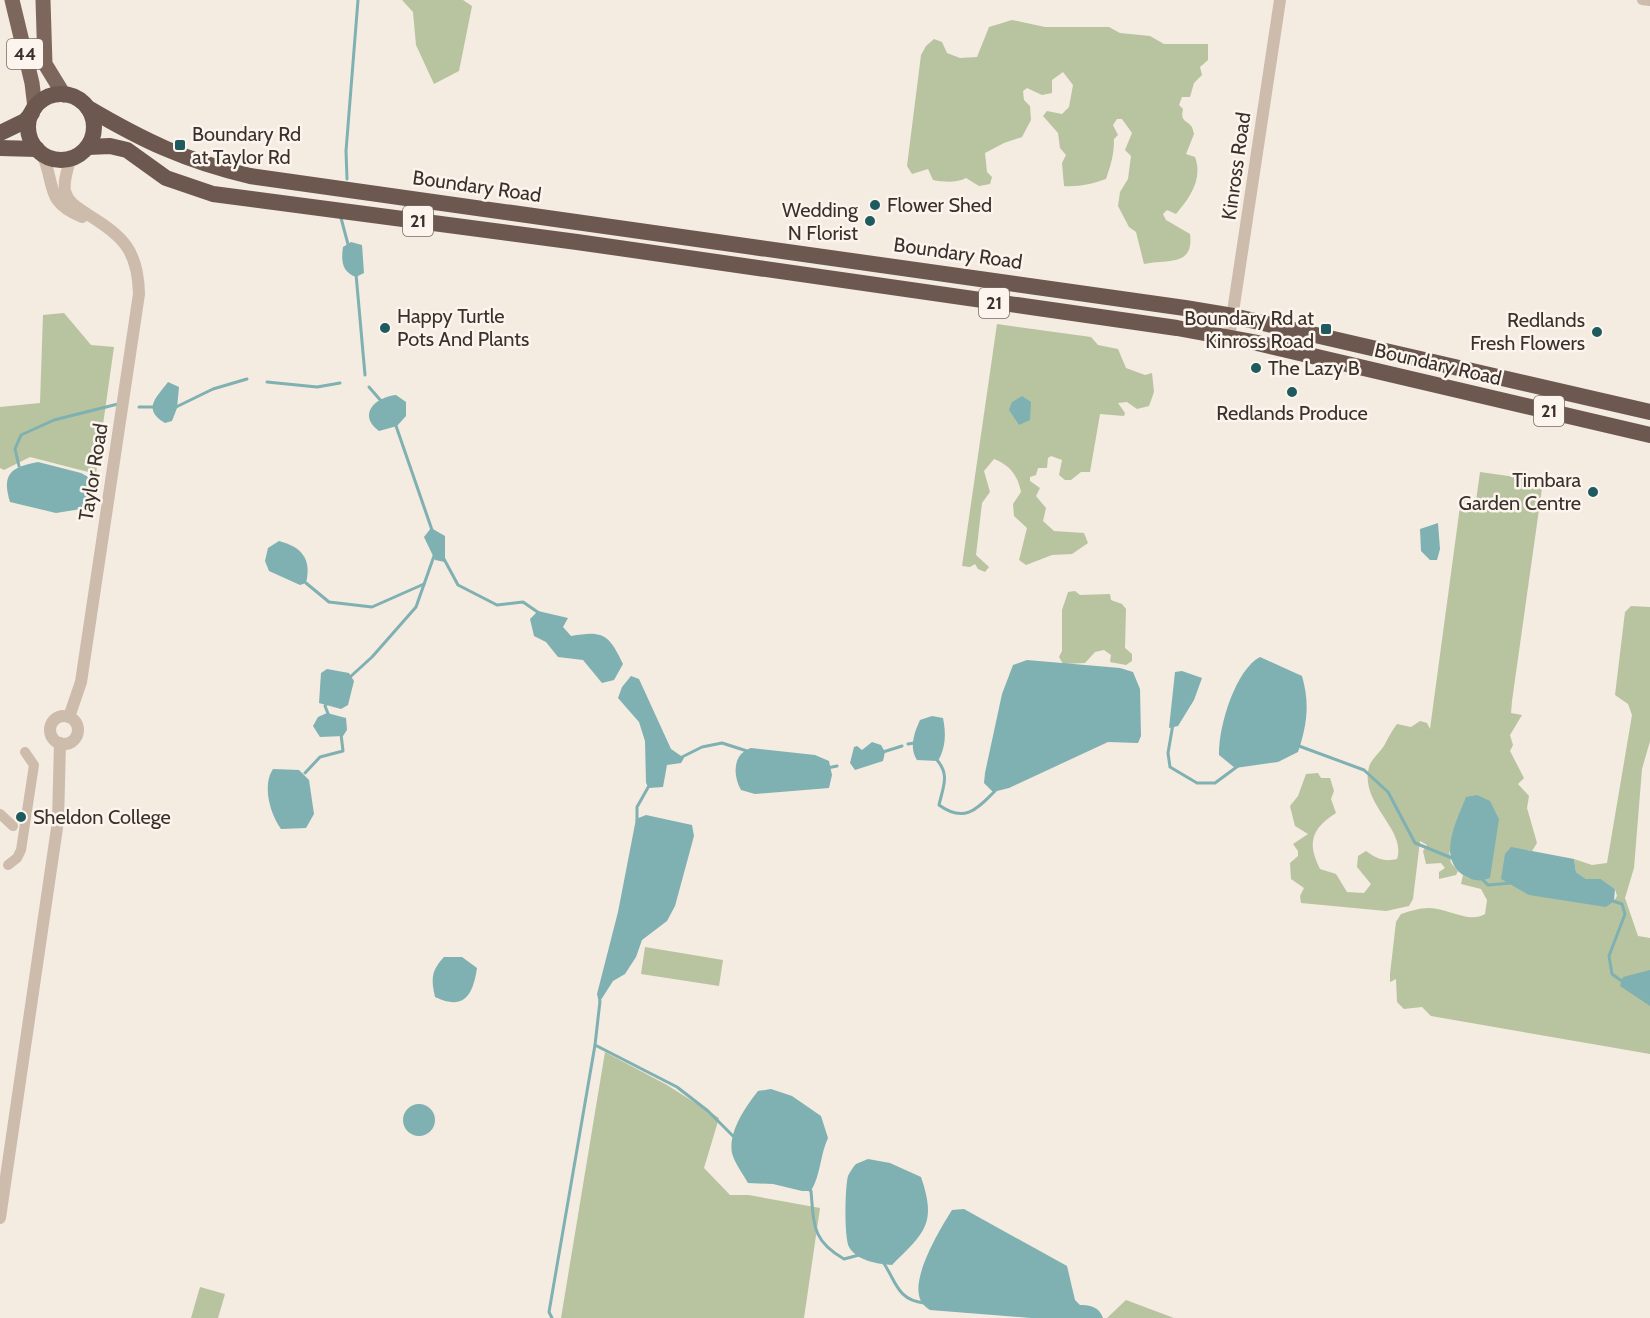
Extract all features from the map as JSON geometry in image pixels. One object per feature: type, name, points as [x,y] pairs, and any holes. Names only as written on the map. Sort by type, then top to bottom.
[{"type":"highway","points":[[0,133],[25,121],[33,110],[48,98],[64,94]]},
{"type":"highway","name":"21","points":[[64,94],[81,101],[88,108]]},
{"type":"highway","points":[[0,148],[39,151],[50,158],[70,159],[88,147],[94,131],[92,115],[88,108]]},
{"type":"highway","name":"Boundary Road","points":[[88,108],[165,150],[203,165],[250,176],[1010,282],[1233,316],[1650,412]]},
{"type":"highway","points":[[33,110],[29,132],[39,151]]},
{"type":"highway","name":"Boundary Road","points":[[88,147],[110,146],[127,150],[166,178],[213,194],[600,245],[1177,328],[1650,435]]},
{"type":"main road","name":"44","points":[[12,0],[32,83],[33,110]]},
{"type":"main road","name":"44","points":[[44,0],[45,64],[64,94]]},
{"type":"street","name":"Kinross Road","points":[[1229,338],[1280,0]]},
{"type":"street","points":[[1642,0],[1650,1]]},
{"type":"street","points":[[39,151],[47,165],[51,190],[59,205],[120,236]]},
{"type":"street","name":"Taylor Road","points":[[69,717],[81,682],[139,294],[136,262],[120,236],[68,199],[64,189],[70,159]]},
{"type":"street","points":[[60,716],[69,717],[78,727],[77,736],[70,743],[60,743],[53,738],[51,725],[60,716]]},
{"type":"street","points":[[0,1218],[58,821],[60,743]]},
{"type":"street","points":[[8,865],[17,858],[21,850],[31,786],[34,765],[25,752]]},
{"type":"street","points":[[0,814],[13,826]]},
{"type":"green space","points":[[402,0],[463,0],[472,6],[459,71],[434,84],[416,45],[413,12]]},
{"type":"green space","points":[[1012,20],[1045,27],[1109,27],[1120,33],[1150,36],[1164,44],[1208,44],[1208,60],[1200,67],[1202,75],[1194,83],[1190,97],[1182,97],[1179,105],[1183,109],[1183,118],[1192,127],[1194,134],[1186,154],[1195,157],[1197,165],[1194,188],[1176,214],[1167,210],[1163,214],[1166,220],[1190,234],[1190,245],[1184,257],[1178,260],[1144,264],[1136,232],[1129,227],[1118,206],[1120,192],[1128,179],[1131,156],[1125,150],[1132,133],[1122,119],[1117,119],[1113,125],[1118,135],[1114,139],[1112,159],[1106,179],[1085,185],[1064,186],[1062,163],[1066,155],[1060,148],[1058,133],[1043,116],[1047,111],[1062,114],[1069,107],[1073,85],[1063,72],[1052,80],[1052,93],[1042,95],[1027,88],[1023,91],[1024,100],[1030,106],[1031,120],[1022,137],[985,153],[987,172],[992,177],[990,184],[979,186],[966,178],[946,182],[933,180],[928,169],[912,174],[907,166],[921,55],[926,46],[934,39],[942,42],[947,53],[960,58],[977,57],[989,27]]},
{"type":"green space","points":[[64,313],[91,345],[114,347],[96,474],[30,457],[4,470],[0,468],[0,407],[40,403],[43,315]]},
{"type":"green space","points":[[997,324],[1091,337],[1098,345],[1118,349],[1126,368],[1145,375],[1152,373],[1154,392],[1149,406],[1137,409],[1127,402],[1118,403],[1125,413],[1124,416],[1100,414],[1090,472],[1081,472],[1071,480],[1065,480],[1059,475],[1062,460],[1051,456],[1048,458],[1047,468],[1038,468],[1036,475],[1030,477],[1030,481],[1040,488],[1036,496],[1046,508],[1043,521],[1054,531],[1084,533],[1088,543],[1072,554],[1052,555],[1026,565],[1019,560],[1027,528],[1014,516],[1013,504],[1021,492],[1020,486],[1009,468],[994,459],[984,471],[990,492],[982,503],[976,555],[989,567],[985,572],[978,569],[975,564],[970,567],[962,566]]},
{"type":"green space","points":[[1480,472],[1543,481],[1512,701],[1511,713],[1522,715],[1510,735],[1513,745],[1510,751],[1524,778],[1518,784],[1529,796],[1527,808],[1537,843],[1532,851],[1511,848],[1614,901],[1617,896],[1615,889],[1601,879],[1586,879],[1576,872],[1574,859],[1592,865],[1607,863],[1632,715],[1628,704],[1615,695],[1625,612],[1631,606],[1650,607],[1650,741],[1642,769],[1634,868],[1625,898],[1638,936],[1650,938],[1650,1054],[1431,1016],[1422,1007],[1404,1009],[1397,1002],[1396,979],[1390,982],[1390,974],[1396,922],[1401,914],[1429,908],[1472,917],[1485,914],[1487,900],[1481,889],[1461,884],[1463,875],[1470,879],[1449,851],[1451,863],[1458,871],[1456,875],[1439,879],[1439,872],[1445,868],[1441,863],[1426,864],[1423,851],[1427,845],[1420,841],[1413,899],[1409,906],[1386,911],[1301,903],[1300,896],[1304,888],[1291,879],[1290,863],[1298,856],[1298,851],[1293,844],[1308,834],[1295,826],[1290,806],[1298,796],[1306,774],[1318,773],[1321,778],[1330,778],[1334,791],[1331,799],[1336,813],[1321,825],[1314,837],[1314,852],[1320,869],[1336,874],[1347,892],[1364,893],[1371,884],[1357,867],[1358,856],[1366,851],[1381,859],[1397,859],[1398,848],[1395,837],[1371,793],[1368,780],[1369,767],[1397,724],[1411,727],[1420,721],[1427,723],[1430,729],[1461,499],[1476,501]]},
{"type":"green space","points":[[1075,591],[1080,595],[1110,594],[1111,600],[1122,604],[1126,609],[1125,648],[1132,654],[1132,661],[1126,665],[1110,662],[1111,655],[1104,650],[1095,652],[1085,663],[1063,664],[1059,657],[1062,651],[1062,610],[1068,592]]},
{"type":"green space","points":[[645,947],[723,960],[719,986],[641,974]]},
{"type":"green space","points":[[605,1052],[667,1085],[719,1118],[704,1168],[730,1195],[749,1195],[820,1208],[804,1318],[561,1318]]},
{"type":"green space","points":[[200,1287],[225,1294],[218,1318],[191,1318]]},
{"type":"green space","points":[[1126,1300],[1174,1318],[1107,1318]]},
{"type":"water","points":[[351,242],[362,245],[364,273],[356,277],[345,269],[342,257],[343,247]]},
{"type":"water","points":[[168,382],[179,387],[177,408],[172,421],[165,423],[154,413],[153,403]]},
{"type":"water","points":[[396,395],[406,402],[406,416],[397,426],[379,431],[369,419],[371,408],[381,399]]},
{"type":"water","points":[[1022,396],[1031,402],[1030,420],[1019,425],[1009,410],[1012,402]]},
{"type":"water","points":[[38,462],[81,473],[90,478],[90,497],[81,509],[56,513],[10,502],[7,484],[11,473],[21,466]]},
{"type":"water","points":[[1438,523],[1440,549],[1437,560],[1430,560],[1421,551],[1420,529]]},
{"type":"water","points":[[431,528],[445,536],[445,562],[435,560],[424,537]]},
{"type":"water","points":[[279,541],[299,550],[303,555],[307,567],[306,583],[300,585],[269,571],[265,561],[268,548]]},
{"type":"water","points":[[538,611],[568,618],[563,627],[571,636],[598,634],[609,640],[623,664],[614,680],[602,683],[583,660],[558,657],[546,642],[534,636],[530,619]]},
{"type":"water","points":[[1260,657],[1302,676],[1307,705],[1304,733],[1298,752],[1278,762],[1235,768],[1219,755],[1221,730],[1236,687],[1251,664]]},
{"type":"water","points":[[1027,660],[1120,668],[1133,672],[1140,689],[1141,736],[1138,743],[1108,742],[1009,788],[993,792],[984,783],[1002,694],[1013,665]]},
{"type":"water","points":[[327,669],[349,673],[354,681],[348,705],[341,709],[319,703],[321,673]]},
{"type":"water","points":[[1182,671],[1202,678],[1194,700],[1178,726],[1169,728],[1175,672]]},
{"type":"water","points":[[631,676],[639,679],[671,749],[684,758],[681,763],[667,765],[663,787],[649,788],[646,783],[645,741],[639,722],[618,698],[622,687]]},
{"type":"water","points":[[327,713],[346,718],[347,730],[343,736],[320,737],[313,726],[318,717]]},
{"type":"water","points":[[932,716],[943,718],[945,735],[943,750],[938,761],[917,760],[913,751],[916,730],[920,720]]},
{"type":"water","points":[[872,742],[881,745],[885,752],[883,761],[855,770],[850,763],[854,747],[857,746],[862,750]]},
{"type":"water","points":[[751,748],[815,755],[829,761],[832,775],[829,788],[755,794],[741,790],[736,772],[737,760],[740,755]]},
{"type":"water","points":[[273,769],[299,770],[309,780],[314,814],[306,828],[281,829],[277,823],[268,791]]},
{"type":"water","points":[[1477,795],[1490,801],[1499,819],[1490,878],[1473,880],[1463,875],[1455,867],[1450,848],[1454,827],[1466,797]]},
{"type":"water","points":[[646,815],[692,825],[694,836],[675,906],[667,921],[642,940],[636,957],[625,974],[613,981],[599,1003],[597,994],[618,912],[636,819]]},
{"type":"water","points":[[1511,847],[1574,859],[1576,872],[1586,879],[1601,879],[1615,889],[1614,901],[1606,907],[1529,895],[1501,879],[1505,854]]},
{"type":"water","points":[[444,957],[462,957],[477,968],[470,993],[460,1001],[445,1001],[435,997],[433,975]]},
{"type":"water","points":[[1650,970],[1650,1006],[1620,986],[1623,977]]},
{"type":"water","points":[[771,1089],[792,1096],[821,1116],[828,1138],[811,1191],[773,1184],[748,1183],[733,1157],[731,1145],[735,1128],[743,1112],[758,1091]]},
{"type":"water","points":[[419,1104],[430,1109],[435,1120],[430,1131],[419,1136],[408,1131],[403,1120],[408,1109]]},
{"type":"water","points":[[868,1159],[890,1163],[921,1177],[926,1193],[928,1217],[925,1226],[913,1244],[892,1265],[862,1259],[853,1252],[847,1242],[848,1176],[856,1164]]},
{"type":"water","points":[[964,1209],[1067,1266],[1075,1300],[1080,1305],[1097,1309],[1103,1318],[1031,1318],[930,1310],[921,1302],[919,1295],[918,1286],[924,1263],[952,1210]]},
{"type":"waterway","points":[[347,179],[346,151],[358,0]]},
{"type":"waterway","points":[[341,218],[349,248]]},
{"type":"waterway","points":[[356,274],[365,375]]},
{"type":"waterway","points":[[174,408],[213,389],[247,379]]},
{"type":"waterway","points":[[267,382],[317,387],[340,383]]},
{"type":"waterway","points":[[369,387],[382,402]]},
{"type":"waterway","points":[[19,466],[15,449],[21,435],[54,420],[118,404]]},
{"type":"waterway","points":[[139,407],[155,407]]},
{"type":"waterway","points":[[395,423],[432,530]]},
{"type":"waterway","points":[[349,678],[372,657],[416,607],[434,556]]},
{"type":"waterway","points":[[444,559],[458,585],[497,605],[523,602],[539,613]]},
{"type":"waterway","points":[[306,583],[329,602],[372,607],[424,584]]},
{"type":"waterway","points":[[327,703],[325,706],[329,716]]},
{"type":"waterway","points":[[1173,724],[1168,753],[1170,767],[1197,783],[1215,783],[1238,766]]},
{"type":"waterway","points":[[305,773],[320,757],[343,751],[341,734]]},
{"type":"waterway","points":[[680,758],[702,747],[722,743],[747,751]]},
{"type":"waterway","points":[[908,744],[914,743]]},
{"type":"waterway","points":[[883,752],[902,746]]},
{"type":"waterway","points":[[1299,746],[1364,770],[1388,792],[1415,843],[1452,858]]},
{"type":"waterway","points":[[937,760],[944,776],[944,787],[939,805],[948,811],[970,812],[995,791]]},
{"type":"waterway","points":[[827,768],[837,766]]},
{"type":"waterway","points":[[637,821],[637,807],[650,784]]},
{"type":"waterway","points":[[1482,879],[1488,885],[1511,883]]},
{"type":"waterway","points":[[1613,901],[1622,904],[1625,914],[1609,956],[1612,974],[1623,982]]},
{"type":"waterway","points":[[552,1318],[549,1312],[595,1045],[600,1001]]},
{"type":"waterway","points":[[595,1045],[677,1087],[708,1111],[736,1139]]},
{"type":"waterway","points":[[808,1189],[811,1191],[814,1223],[820,1239],[844,1259],[859,1255]]},
{"type":"waterway","points":[[883,1262],[898,1289],[908,1298],[924,1303]]},
{"type":"place","name":"Boundary Rd at Taylor Rd","points":[[180,145]]},
{"type":"place","name":"Flower Shed","points":[[875,205]]},
{"type":"place","name":"Wedding N Florist","points":[[870,221]]},
{"type":"place","name":"Happy Turtle Pots And Plants","points":[[385,328]]},
{"type":"place","name":"Boundary Rd at Kinross Road","points":[[1326,329]]},
{"type":"place","name":"Redlands Fresh Flowers","points":[[1597,332]]},
{"type":"place","name":"The Lazy B","points":[[1256,368]]},
{"type":"place","name":"Redlands Produce","points":[[1292,392]]},
{"type":"place","name":"Timbara Garden Centre","points":[[1593,492]]},
{"type":"place","name":"Sheldon College","points":[[21,817]]}]
